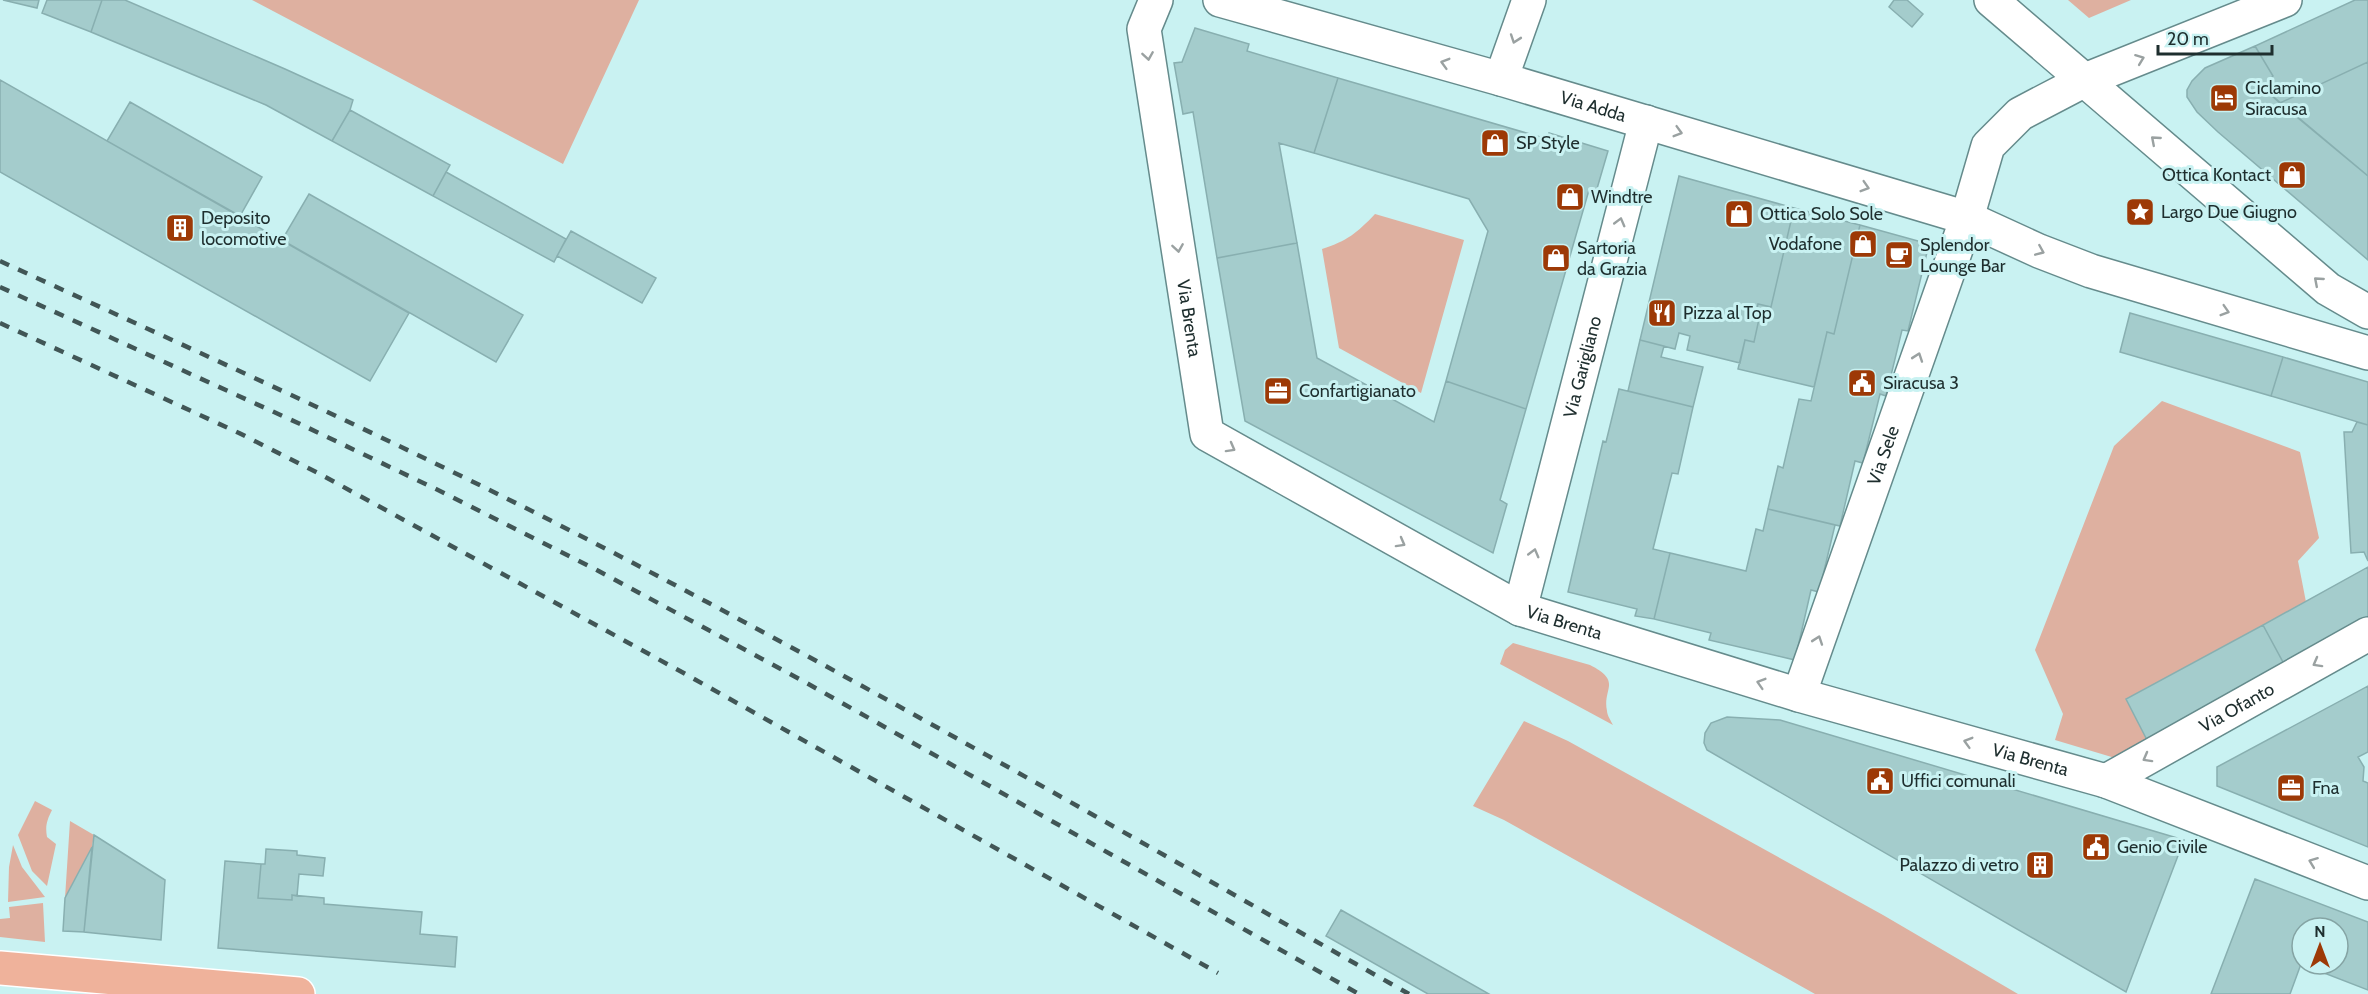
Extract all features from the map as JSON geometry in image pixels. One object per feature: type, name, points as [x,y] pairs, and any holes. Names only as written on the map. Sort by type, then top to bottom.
[{"type":"main road","points":[[0,968],[298,994]]},
{"type":"street","name":"Via Brenta","points":[[1156,0],[1144,29],[1207,434],[1520,609],[1799,695],[2106,781],[2368,883]]},
{"type":"street","name":"Via Adda","points":[[1220,0],[1502,79],[1967,218],[2039,251],[2091,271],[2368,352]]},
{"type":"street","points":[[1502,79],[1529,0]]},
{"type":"street","points":[[1991,0],[2328,289],[2357,306],[2345,313],[2340,324],[2331,333],[2319,338]]},
{"type":"street","name":"Via Sele","points":[[1799,695],[1967,218],[1988,146],[2020,114],[2085,80],[2284,0]]},
{"type":"street","name":"Via Garigliano","points":[[1520,609],[1646,122]]},
{"type":"street","name":"Via Ofanto","points":[[2106,781],[2368,634]]},
{"type":"shaded area","points":[[252,0],[639,0],[563,164]]},
{"type":"shaded area","points":[[2068,0],[2131,0],[2089,18]]},
{"type":"shaded area","points":[[1375,214],[1464,240],[1421,393],[1339,348],[1322,249],[1351,236]]},
{"type":"shaded area","points":[[2162,401],[2300,452],[2319,538],[2298,561],[2306,602],[2126,699],[2147,740],[2115,758],[2055,740],[2063,714],[2035,650],[2114,446]]},
{"type":"shaded area","points":[[1513,643],[1590,665],[1600,671],[1609,681],[1606,703],[1613,725],[1500,664],[1505,650]]},
{"type":"shaded area","points":[[1524,721],[1568,741],[1883,915],[2018,994],[1815,994],[1504,820],[1473,806]]},
{"type":"shaded area","points":[[35,801],[52,810],[46,833],[47,837],[56,844],[47,886],[32,871],[18,835]]},
{"type":"shaded area","points":[[70,821],[94,835],[92,847],[65,898]]},
{"type":"shaded area","points":[[13,845],[22,867],[45,897],[8,902],[9,867]]},
{"type":"shaded area","points":[[43,903],[45,942],[0,937],[0,919],[10,918],[9,907]]},
{"type":"building","points":[[3,0],[39,0],[37,8]]},
{"type":"building","points":[[47,0],[102,0],[91,32],[42,13]]},
{"type":"building","points":[[102,0],[125,0],[285,69],[353,100],[350,110],[332,141],[266,105],[91,32]]},
{"type":"building","points":[[1894,0],[1907,0],[1923,14],[1912,27],[1889,7]]},
{"type":"building","points":[[2355,0],[2368,0],[2368,62],[2280,103],[2263,88],[2273,76],[2255,46]]},
{"type":"building","points":[[1195,28],[1249,44],[1247,51],[1338,78],[1314,153],[1279,143],[1297,243],[1217,258],[1193,112],[1183,114],[1174,63],[1182,62]]},
{"type":"building","points":[[2255,46],[2273,76],[2263,88],[2368,176],[2368,260],[2218,132],[2197,112],[2187,97],[2187,90],[2192,81],[2205,68]]},
{"type":"building","points":[[2368,62],[2368,176],[2280,103]]},
{"type":"building","points":[[1338,78],[1547,139],[1549,133],[1608,151],[1596,192],[1589,190],[1526,409],[1446,381],[1488,231],[1469,199],[1314,153]]},
{"type":"building","name":"Deposito locomotive","points":[[0,80],[409,313],[370,381],[0,172]]},
{"type":"building","points":[[130,102],[262,177],[240,216],[107,141]]},
{"type":"building","points":[[350,110],[450,165],[433,196],[332,141]]},
{"type":"building","points":[[446,172],[566,239],[554,262],[433,196]]},
{"type":"building","points":[[1679,176],[1794,208],[1771,307],[1758,304],[1755,318],[1759,319],[1754,342],[1745,340],[1740,363],[1687,350],[1690,336],[1679,333],[1675,349],[1640,340]]},
{"type":"building","points":[[309,194],[523,315],[496,362],[282,240]]},
{"type":"building","points":[[1794,208],[1860,225],[1834,334],[1827,332],[1814,387],[1738,369],[1745,340],[1754,342],[1759,319],[1755,318],[1758,304],[1771,307]]},
{"type":"building","points":[[1860,225],[1929,244],[1908,331],[1902,330],[1886,396],[1880,394],[1863,463],[1855,461],[1840,526],[1768,509],[1778,466],[1783,468],[1799,399],[1811,401],[1827,332],[1834,334]]},
{"type":"building","points":[[571,231],[656,278],[642,303],[557,256]]},
{"type":"building","points":[[1297,243],[1317,358],[1434,422],[1446,381],[1526,409],[1500,500],[1507,504],[1493,553],[1245,421],[1217,258]]},
{"type":"building","points":[[2130,313],[2283,357],[2271,396],[2120,352]]},
{"type":"building","points":[[1640,340],[1664,346],[1661,357],[1703,367],[1693,407],[1628,391]]},
{"type":"building","points":[[2283,357],[2368,382],[2368,425],[2271,396]]},
{"type":"building","points":[[1619,389],[1693,407],[1678,474],[1672,473],[1653,549],[1670,553],[1654,619],[1635,616],[1637,609],[1568,592],[1603,441],[1606,442]]},
{"type":"building","points":[[2357,422],[2368,425],[2368,561],[2364,552],[2351,553],[2344,432],[2352,432]]},
{"type":"building","points":[[1768,509],[1835,525],[1819,592],[1811,590],[1795,660],[1709,640],[1711,633],[1654,619],[1670,553],[1746,571],[1756,529],[1763,531]]},
{"type":"building","points":[[2368,567],[2368,617],[2284,664],[2263,625]]},
{"type":"building","points":[[2263,625],[2284,664],[2147,740],[2126,699]]},
{"type":"building","points":[[2368,686],[2368,752],[2358,757],[2364,767],[2363,781],[2368,783],[2368,847],[2217,786],[2217,767]]},
{"type":"building","name":"Palazzo di vetro","points":[[1727,717],[1780,720],[2184,840],[2126,992],[1707,750],[1704,743],[1705,733],[1711,723]]},
{"type":"building","points":[[94,835],[165,880],[161,940],[84,932]]},
{"type":"building","points":[[92,847],[84,932],[63,931],[65,898]]},
{"type":"building","points":[[266,849],[297,851],[297,855],[325,858],[323,876],[299,874],[297,896],[292,895],[292,900],[258,898],[261,864],[265,864]]},
{"type":"building","points":[[225,861],[261,864],[258,898],[292,900],[292,895],[324,898],[324,904],[422,912],[420,934],[457,937],[455,967],[218,948]]},
{"type":"building","points":[[2255,879],[2368,922],[2368,990],[2332,976],[2350,976],[2350,916],[2290,916],[2290,976],[2297,976],[2290,994],[2211,994]]},
{"type":"building","points":[[1341,910],[1489,994],[1428,994],[1326,936]]},
{"type":"railway","points":[[0,261],[362,428],[577,534],[891,702],[1409,994]]},
{"type":"railway","points":[[0,287],[298,423],[595,569],[803,681],[1359,994]]},
{"type":"railway","points":[[0,323],[239,433],[318,473],[680,671],[1218,973]]},
{"type":"place","name":"Ciclamino Siracusa","points":[[2224,98]]},
{"type":"place","name":"SP Style","points":[[1495,143]]},
{"type":"place","name":"Ottica Kontact","points":[[2292,175]]},
{"type":"place","name":"Windtre","points":[[1570,197]]},
{"type":"place","name":"Largo Due Giugno","points":[[2140,212]]},
{"type":"place","name":"Ottica Solo Sole","points":[[1739,214]]},
{"type":"place","name":"Deposito locomotive","points":[[180,228]]},
{"type":"place","name":"Vodafone","points":[[1863,244]]},
{"type":"place","name":"Splendor Lounge Bar","points":[[1899,255]]},
{"type":"place","name":"Sartoria da Grazia","points":[[1556,258]]},
{"type":"place","name":"Pizza al Top","points":[[1662,313]]},
{"type":"place","name":"Siracusa 3","points":[[1862,383]]},
{"type":"place","name":"Confartigianato","points":[[1278,391]]},
{"type":"place","name":"Uffici comunali","points":[[1880,781]]},
{"type":"place","name":"Fna","points":[[2291,788]]},
{"type":"place","name":"Genio Civile","points":[[2096,847]]},
{"type":"place","name":"Palazzo di vetro","points":[[2040,865]]}]
